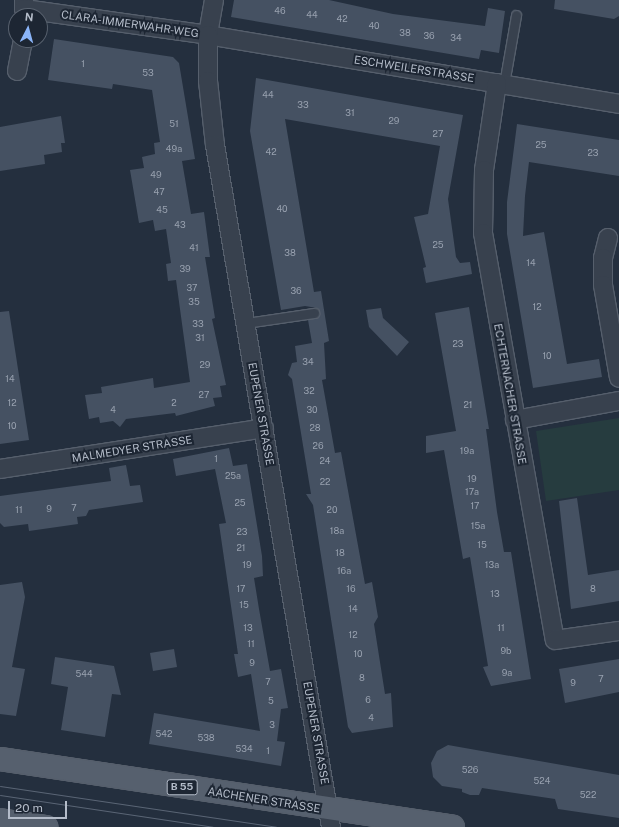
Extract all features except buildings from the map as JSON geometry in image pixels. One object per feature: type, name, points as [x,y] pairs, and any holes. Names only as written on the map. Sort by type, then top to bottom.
[{"type":"main road","name":"AACHENER STRASSE","points":[[0,758],[331,819],[453,827]]},
{"type":"main road","points":[[0,820],[46,827]]},
{"type":"street","name":"EUPENER STRASSE","points":[[214,0],[208,35],[208,82],[215,145],[331,819]]},
{"type":"street","name":"CLARA-IMMERWAHR-WEG","points":[[48,11],[208,35]]},
{"type":"street","name":"ESCHWEILERSTRASSE","points":[[208,35],[619,104]]},
{"type":"street","points":[[17,71],[21,48]]},
{"type":"street","name":"ECHTERNACHER STRASSE","points":[[500,83],[484,170],[483,233],[515,420],[556,640],[619,631]]},
{"type":"street","points":[[608,238],[603,258],[603,285],[619,378]]},
{"type":"street","points":[[515,420],[619,401]]},
{"type":"street","name":"MALMEDYER STRASSE","points":[[0,469],[264,428]]},
{"type":"lane","points":[[500,83],[516,15]]},
{"type":"lane","points":[[246,323],[314,313]]},
{"type":"green space","points":[[619,418],[619,490],[546,501],[536,431]]},
{"type":"tram line","points":[[0,786],[276,827]]},
{"type":"tram line","points":[[0,795],[213,827]]}]
